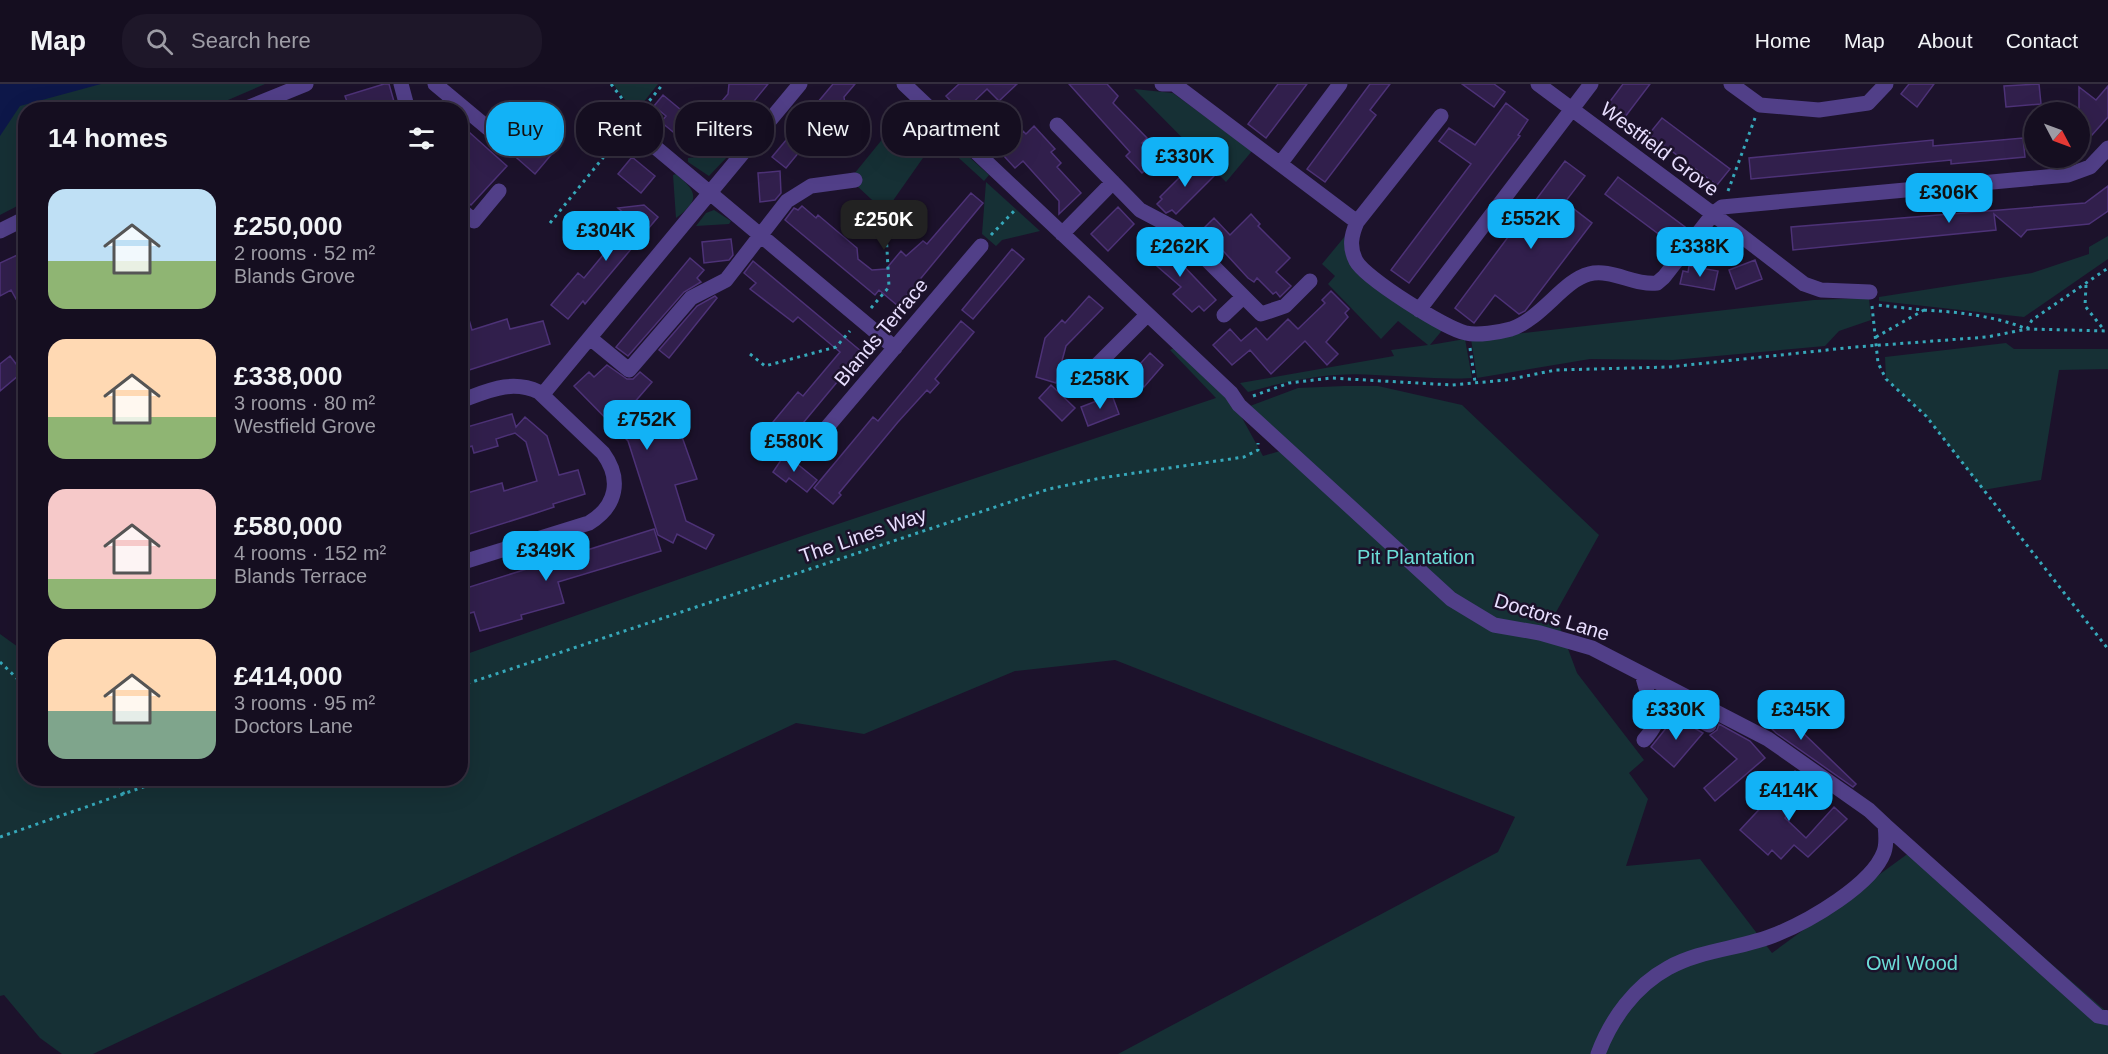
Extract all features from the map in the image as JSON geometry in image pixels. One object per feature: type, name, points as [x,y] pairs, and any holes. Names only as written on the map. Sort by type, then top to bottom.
[{"type":"street","points":[[262,102],[306,84]]},
{"type":"street","points":[[401,84],[406,102]]},
{"type":"street","points":[[435,84],[456,102]]},
{"type":"street","points":[[543,394],[800,84]]},
{"type":"street","name":"Doctors Lane","points":[[904,84],[1024,200],[1231,393],[1239,405],[1260,426],[1451,599],[1494,625],[1540,633],[1592,648],[1768,739],[1869,810],[2098,1016],[2108,1018]]},
{"type":"street","points":[[1162,84],[1174,84],[1357,222]]},
{"type":"street","points":[[1186,93],[1200,84]]},
{"type":"street","points":[[1280,164],[1340,84]]},
{"type":"street","name":"Westfield Grove","points":[[1538,84],[1718,211],[2079,172],[2090,167],[2108,148]]},
{"type":"street","points":[[1419,310],[1591,84]]},
{"type":"street","points":[[1731,84],[1760,105],[1819,110],[1872,101],[1886,84]]},
{"type":"street","points":[[468,112],[486,127]]},
{"type":"street","points":[[1441,116],[1357,222],[1352,243],[1358,264],[1419,310],[1467,334],[1511,329],[1532,318],[1568,286],[1589,274],[1616,276],[1648,283],[1661,281],[1718,211],[1804,284],[1821,290],[1871,299]]},
{"type":"street","points":[[1057,125],[1140,210],[1176,229],[1261,314],[1285,306],[1310,281]]},
{"type":"street","points":[[663,153],[895,348]]},
{"type":"street","points":[[590,338],[629,370],[691,298],[726,280],[788,201],[811,186],[855,180]]},
{"type":"street","points":[[1062,234],[1113,182]]},
{"type":"street","points":[[468,216],[474,221],[499,191]]},
{"type":"street","points":[[0,231],[18,222]]},
{"type":"street","name":"Blands Terrace","points":[[812,445],[981,246]]},
{"type":"street","points":[[1224,315],[1243,297]]},
{"type":"street","points":[[1089,373],[1146,315]]},
{"type":"street","points":[[468,397],[506,385],[529,387],[543,394],[611,464],[615,478],[615,491],[610,504],[590,523],[468,561]]},
{"type":"street","points":[[1642,674],[1648,695],[1659,707],[1658,717],[1651,732],[1644,740]]},
{"type":"street","points":[[1659,707],[1677,706],[1709,725]]},
{"type":"street","points":[[1598,1054],[1616,1016],[1652,978],[1669,967],[1690,958],[1777,934],[1827,908],[1853,888],[1876,866],[1885,852],[1885,825]]},
{"type":"path","points":[[611,84],[625,102]]},
{"type":"path","points":[[648,102],[663,84]]},
{"type":"path","points":[[1718,211],[1760,105]]},
{"type":"path","points":[[550,223],[604,156]]},
{"type":"path","points":[[981,246],[1024,200]]},
{"type":"path","points":[[2027,330],[2032,320],[2108,268]]},
{"type":"path","points":[[2086,285],[2085,306],[2099,326],[2107,331]]},
{"type":"path","points":[[2027,330],[2008,321],[1989,320],[1962,312],[1924,310],[1871,299],[1878,363],[1886,379],[1926,416],[2108,649]]},
{"type":"path","points":[[1875,338],[1924,310]]},
{"type":"path","points":[[1239,405],[1254,395],[1289,383],[1331,378],[1452,385],[1506,380],[1556,370],[1669,367],[1876,345],[1986,337],[2027,330],[2107,331]]},
{"type":"path","points":[[1467,334],[1475,382]]},
{"type":"path","name":"The Lines Way","points":[[468,683],[1049,489],[1101,478],[1244,457],[1258,450],[1260,426]]},
{"type":"path","points":[[0,662],[18,679]]},
{"type":"path","points":[[120,786],[124,795]]},
{"type":"path","points":[[0,837],[148,786]]},
{"type":"green space","points":[[0,84],[265,84],[223,102],[18,102],[18,206],[0,215]]},
{"type":"green space","points":[[613,84],[658,84],[644,102],[627,102]]},
{"type":"green space","points":[[1134,89],[1173,93],[1252,151],[1226,182]]},
{"type":"green space","points":[[882,140],[882,156],[924,156],[885,212],[856,185],[854,174]]},
{"type":"green space","points":[[728,156],[709,176],[688,162],[688,158]]},
{"type":"green space","points":[[957,156],[968,156],[989,175],[984,181]]},
{"type":"green space","points":[[676,174],[689,186],[693,196],[689,206],[676,218],[673,175]]},
{"type":"green space","points":[[986,182],[1040,231],[1002,240],[996,246],[982,234]]},
{"type":"green space","points":[[714,210],[731,221],[729,224],[696,226],[706,213]]},
{"type":"green space","points":[[1346,235],[1345,251],[1352,267],[1444,328],[1430,345],[1465,339],[1472,378],[1448,379],[1359,374],[1327,376],[1248,392],[1240,383],[1394,356],[1391,350],[1428,345],[1398,321],[1381,339],[1328,284],[1335,276],[1322,264]]},
{"type":"green space","points":[[2108,236],[2108,259],[2024,317],[1879,301],[1879,297],[2032,273],[2089,254],[2089,247]]},
{"type":"green space","points":[[1869,298],[1871,320],[1839,331],[1825,346],[1673,360],[1590,359],[1477,378],[1471,339],[1814,300]]},
{"type":"green space","points":[[2006,343],[2014,349],[2108,349],[2108,369],[2059,370],[2041,480],[1983,490],[1926,416],[1886,379],[1885,357]]},
{"type":"green space","points":[[1176,347],[1236,407],[1263,456],[1280,451],[1250,406],[1298,388],[1378,386],[1462,405],[1599,535],[1555,614],[1577,673],[1644,760],[1629,773],[1648,799],[1626,866],[1700,859],[1772,953],[1917,847],[2108,1013],[2108,1054],[1118,1054],[1498,852],[1515,817],[1115,660],[1015,671],[864,734],[796,723],[93,1054],[62,1054],[40,1038],[4,995],[0,996],[0,634],[18,647],[18,786],[468,786],[468,654],[802,536],[1216,398],[1170,350]]},
{"type":"shaded area","points":[[0,84],[101,84],[35,102],[18,102],[18,109],[0,136]]},
{"type":"building","points":[[389,84],[394,102],[347,102],[345,96]]},
{"type":"building","points":[[729,84],[768,84],[753,102],[721,102],[728,94]]},
{"type":"building","points":[[833,84],[855,84],[844,97],[845,102],[818,102]]},
{"type":"building","points":[[959,84],[1017,84],[999,101],[987,89],[973,102],[952,102],[946,96]]},
{"type":"building","points":[[1069,84],[1107,84],[1118,96],[1113,103],[1147,138],[1142,143],[1157,159],[1142,173],[1126,156],[1130,152]]},
{"type":"building","points":[[1278,84],[1307,84],[1266,138],[1248,124]]},
{"type":"building","points":[[1370,84],[1390,84],[1370,110],[1376,115],[1325,182],[1307,169]]},
{"type":"building","points":[[1462,84],[1494,84],[1505,92],[1494,107]]},
{"type":"building","points":[[1623,84],[1650,84],[1625,117],[1608,104]]},
{"type":"building","points":[[1909,84],[1934,84],[1917,107],[1901,94]]},
{"type":"building","points":[[2039,84],[2041,102],[2024,102],[2024,105],[2006,107],[2004,86]]},
{"type":"building","points":[[2108,86],[2108,117],[2092,135],[2090,133],[2090,102],[2079,102],[2079,87],[2096,100]]},
{"type":"building","points":[[663,95],[675,105],[675,134],[663,124],[666,116],[663,114],[663,102],[657,102]]},
{"type":"building","points":[[1506,103],[1528,120],[1518,135],[1520,136],[1409,283],[1391,270],[1471,164],[1439,141],[1449,128],[1475,145]]},
{"type":"building","points":[[1662,118],[1730,169],[1717,185],[1649,134]]},
{"type":"building","points":[[1034,126],[1055,149],[1051,152],[1061,163],[1057,167],[1081,193],[1059,214],[1059,201],[1023,161],[1015,168],[1004,156],[1021,156],[1021,133],[1023,131],[1026,134]]},
{"type":"building","points":[[468,131],[486,147],[486,156],[496,156],[507,166],[471,205],[468,203]]},
{"type":"building","points":[[2023,138],[2024,157],[1951,164],[1951,160],[1751,179],[1749,158],[1933,140],[1933,146]]},
{"type":"building","points":[[786,140],[786,156],[796,156],[786,168],[772,157]]},
{"type":"building","points":[[515,156],[550,156],[535,174]]},
{"type":"building","points":[[632,157],[655,176],[641,193],[618,174]]},
{"type":"building","points":[[1198,159],[1214,176],[1176,214],[1172,210],[1166,213],[1157,204],[1162,199],[1160,197]]},
{"type":"building","points":[[1565,161],[1585,176],[1565,202],[1592,223],[1525,311],[1519,314],[1495,295],[1474,323],[1455,308]]},
{"type":"building","points":[[780,171],[781,193],[775,200],[760,202],[758,173]]},
{"type":"building","points":[[1618,177],[1685,227],[1672,244],[1605,194]]},
{"type":"building","points":[[2108,186],[2108,211],[2089,224],[2027,230],[2021,237],[1994,214],[1996,230],[1793,250],[1791,227],[2085,203]]},
{"type":"building","points":[[971,193],[983,203],[898,306],[879,290],[875,295],[785,220],[794,208],[798,210],[802,206],[816,218],[818,215],[857,248],[858,259],[872,270],[886,269],[901,251],[906,256],[923,241],[927,244]]},
{"type":"building","points":[[644,205],[658,217],[585,304],[583,301],[568,319],[551,305],[578,273],[584,278],[632,220],[618,208]]},
{"type":"building","points":[[1118,207],[1134,224],[1108,251],[1091,234]]},
{"type":"building","points":[[1251,214],[1260,224],[1258,226],[1290,258],[1276,272],[1291,286],[1280,297],[1276,292],[1273,294],[1257,278],[1254,282],[1248,278],[1203,229],[1214,218],[1230,235]]},
{"type":"building","points":[[731,239],[733,255],[729,260],[704,263],[702,242]]},
{"type":"building","points":[[1158,239],[1216,300],[1204,311],[1199,306],[1192,312],[1173,294],[1181,287],[1143,254]]},
{"type":"building","points":[[1012,249],[1024,259],[973,319],[962,310]]},
{"type":"building","points":[[18,255],[18,303],[11,290],[0,296],[0,263]]},
{"type":"building","points":[[690,258],[704,270],[697,278],[701,282],[684,292],[628,356],[616,347]]},
{"type":"building","points":[[1755,260],[1762,279],[1736,289],[1729,270]]},
{"type":"building","points":[[753,261],[862,352],[779,452],[766,441],[769,438],[763,434],[798,392],[803,396],[840,352],[798,317],[793,322],[750,289],[756,283],[744,273]]},
{"type":"building","points":[[1689,266],[1718,271],[1714,290],[1680,284],[1683,271],[1688,272]]},
{"type":"building","points":[[1331,291],[1349,309],[1345,313],[1348,317],[1326,342],[1338,354],[1327,365],[1305,341],[1271,374],[1250,350],[1232,365],[1213,345],[1230,329],[1241,341],[1256,328],[1267,340],[1288,319],[1298,329],[1325,303],[1322,300]]},
{"type":"building","points":[[715,296],[717,298],[669,358],[659,350],[697,306]]},
{"type":"building","points":[[1089,296],[1103,308],[1066,346],[1056,383],[1036,377],[1045,338],[1062,320],[1065,323]]},
{"type":"building","points":[[468,316],[472,330],[507,319],[510,329],[543,321],[550,344],[468,370]]},
{"type":"building","points":[[961,321],[974,332],[935,379],[939,383],[930,393],[927,390],[898,422],[839,493],[841,495],[833,504],[814,488],[873,417],[878,421]]},
{"type":"building","points":[[1150,353],[1163,365],[1144,387],[1130,375]]},
{"type":"building","points":[[10,356],[18,366],[18,376],[0,391],[0,364]]},
{"type":"building","points":[[607,365],[627,379],[633,379],[640,372],[652,382],[633,404],[639,410],[637,412],[659,434],[671,430],[674,437],[681,434],[697,479],[675,485],[686,521],[714,535],[706,549],[677,534],[673,543],[658,535],[628,441],[574,386],[589,372],[594,377]]},
{"type":"building","points":[[1051,385],[1075,408],[1062,421],[1039,398]]},
{"type":"building","points":[[1112,395],[1119,414],[1088,426],[1081,407]]},
{"type":"building","points":[[512,414],[516,427],[525,417],[547,436],[559,475],[578,470],[585,494],[553,504],[554,507],[468,534],[468,493],[502,483],[504,491],[537,481],[526,442],[515,433],[496,439],[498,446],[474,453],[472,446],[468,447],[468,427]]},
{"type":"building","points":[[785,454],[817,480],[807,492],[789,478],[786,482],[773,472]]},
{"type":"building","points":[[654,529],[661,551],[558,582],[564,603],[521,615],[522,619],[480,631],[474,612],[468,614],[468,587]]},
{"type":"building","points":[[1773,704],[1856,784],[1853,787],[1776,733],[1760,717]]},
{"type":"building","points":[[1675,717],[1703,733],[1674,767],[1651,747]]},
{"type":"building","points":[[1719,724],[1750,741],[1765,758],[1715,801],[1704,788],[1737,759],[1710,735],[1717,730]]},
{"type":"building","points":[[1795,771],[1813,788],[1785,818],[1806,838],[1834,807],[1847,819],[1808,857],[1794,845],[1781,859],[1772,850],[1768,855],[1740,830]]},
{"type":"park label","name":"Pit Plantation","points":[[1416,557]]},
{"type":"park label","name":"Owl Wood","points":[[1912,963]]}]
